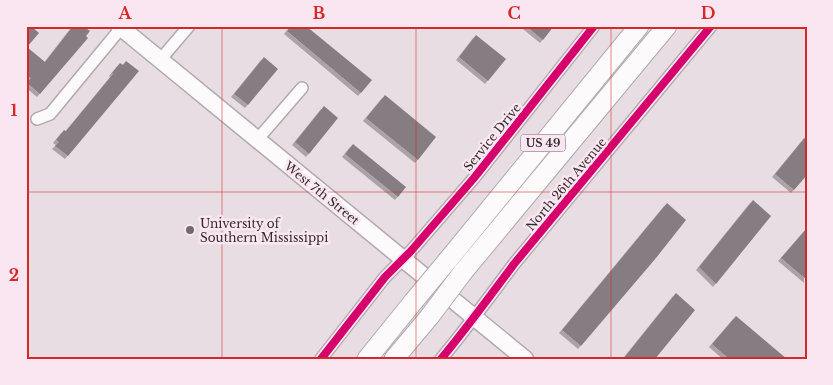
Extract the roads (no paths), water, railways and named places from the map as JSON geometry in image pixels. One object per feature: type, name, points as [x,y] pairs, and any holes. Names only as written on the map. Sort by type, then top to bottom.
[{"type":"main road","name":"US 49","points":[[367,359],[638,26]]},
{"type":"main road","name":"US 49","points":[[394,359],[463,272],[667,26]]},
{"type":"main road","name":"West 7th Street","points":[[120,27],[526,359]]},
{"type":"street","points":[[160,60],[189,26]]},
{"type":"street","name":"Service Drive","points":[[321,359],[385,277],[474,178],[594,26]]},
{"type":"street","name":"North 26th Avenue","points":[[442,359],[514,264],[711,26]]},
{"type":"street","points":[[37,119],[50,114],[120,27]]},
{"type":"street","points":[[257,140],[302,88]]},
{"type":"place","name":"University of Southern Mississippi","points":[[190,230]]}]
